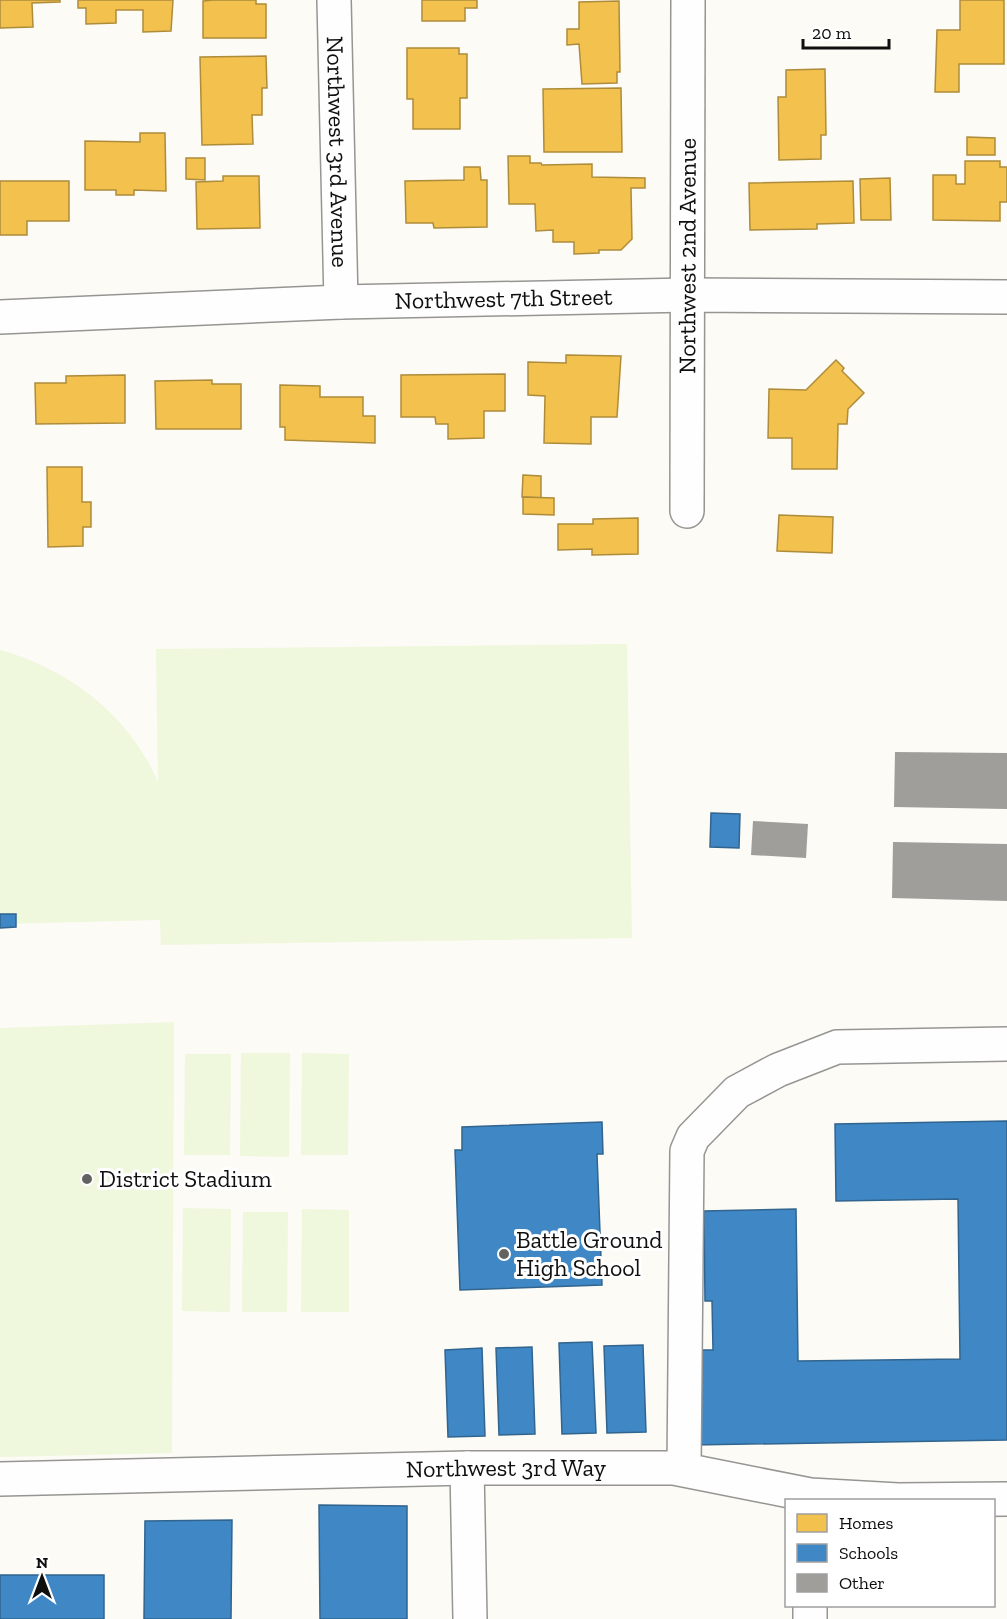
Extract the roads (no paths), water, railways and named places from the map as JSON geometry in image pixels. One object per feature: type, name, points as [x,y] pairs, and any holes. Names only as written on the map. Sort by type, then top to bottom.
[{"type":"street","name":"Northwest 3rd Avenue","points":[[334,0],[341,302]]},
{"type":"street","name":"Northwest 2nd Avenue","points":[[687,511],[688,0]]},
{"type":"street","name":"Northwest 7th Street","points":[[0,317],[341,302],[688,295],[1007,297]]},
{"type":"street","points":[[684,1469],[687,1151],[693,1137],[737,1092],[778,1070],[837,1047],[1007,1044]]},
{"type":"street","points":[[467,1468],[470,1619]]},
{"type":"street","name":"Northwest 3rd Way","points":[[0,1479],[467,1468],[684,1469],[810,1498],[1007,1499]]},
{"type":"place","name":"District Stadium","points":[[87,1179]]},
{"type":"place","name":"Battle Ground High School","points":[[504,1254]]}]
